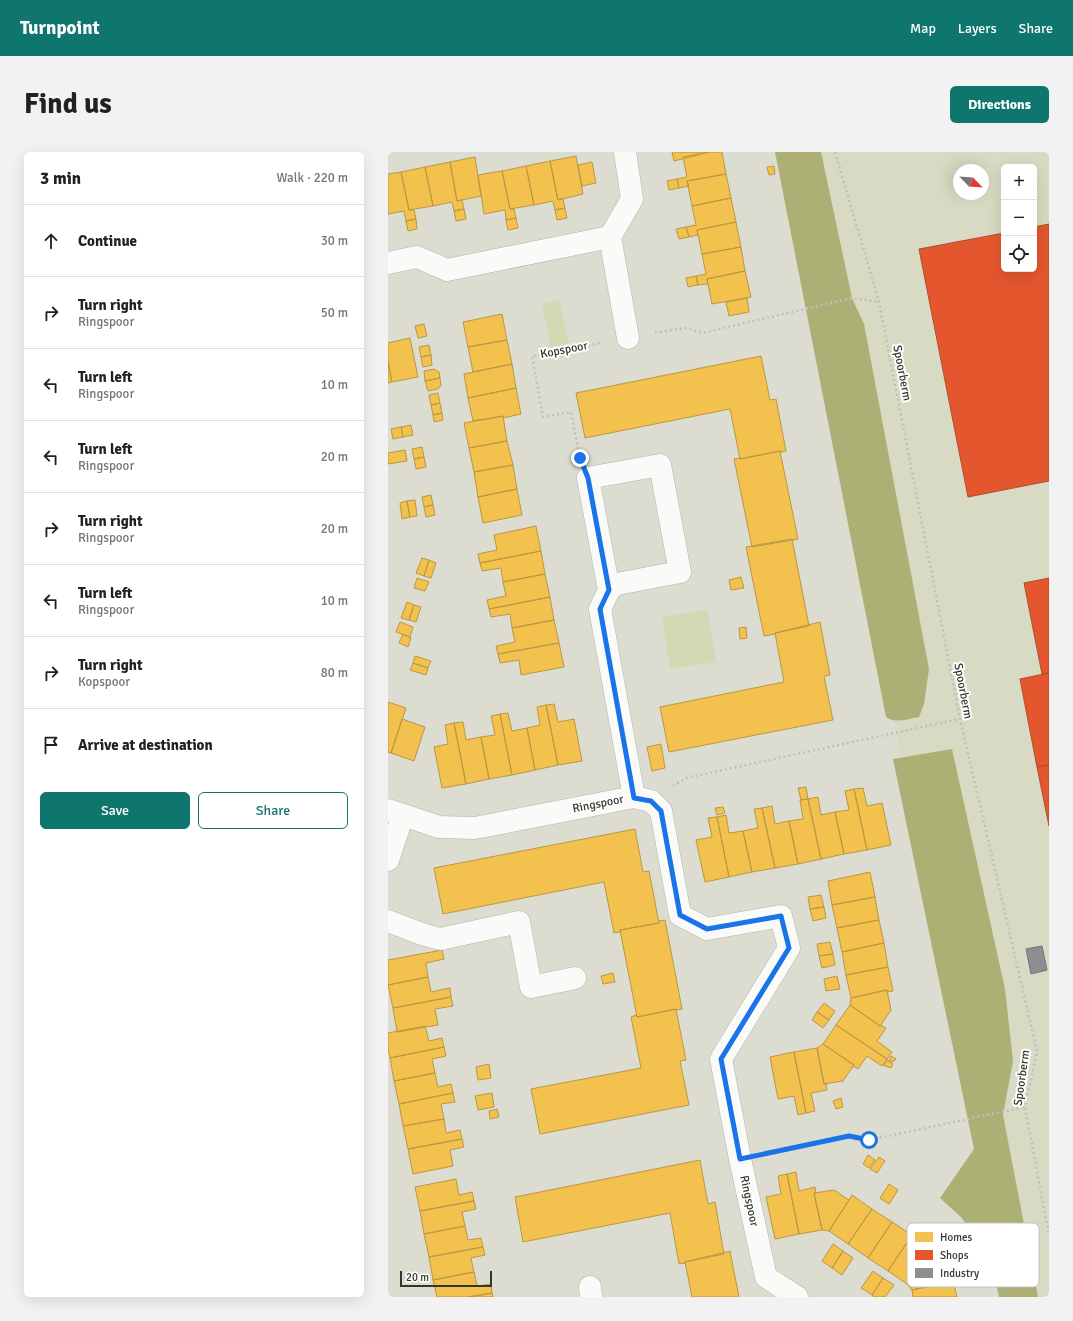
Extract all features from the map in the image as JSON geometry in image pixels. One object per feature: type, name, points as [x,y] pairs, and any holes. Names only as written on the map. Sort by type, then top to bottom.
[{"type":"street","points":[[625,152],[632,199],[610,237],[628,338]]},
{"type":"street","points":[[388,263],[417,257],[446,270],[610,237]]},
{"type":"street","points":[[609,590],[588,478],[660,465],[680,572],[618,584],[609,590],[600,609],[643,799]]},
{"type":"street","name":"Ringspoor","points":[[388,860],[396,813],[439,827],[474,828],[643,799],[661,811],[680,915],[707,929],[781,916],[789,948],[721,1059],[740,1159],[766,1277],[797,1297]]},
{"type":"street","points":[[388,921],[440,939],[519,922],[531,987],[575,978]]},
{"type":"path","name":"Spoorberm","points":[[835,152],[879,302],[960,719],[1037,1051],[1025,1107],[1049,1235]]},
{"type":"path","points":[[628,338],[684,328],[702,333],[852,298],[879,302]]},
{"type":"path","name":"Kopspoor","points":[[588,478],[580,458],[571,412],[543,417],[532,356],[628,338]]},
{"type":"path","points":[[643,799],[686,778],[960,719]]},
{"type":"path","points":[[740,1159],[849,1136],[869,1140],[1025,1107]]},
{"type":"shaded area","points":[[775,152],[821,152],[852,298],[864,324],[929,669],[924,704],[919,717],[898,721],[886,717]]},
{"type":"shaded area","points":[[785,152],[1049,152],[1049,1297],[1004,1297],[1002,1287],[1039,1287],[1039,1223],[990,1223]]},
{"type":"shaded area","points":[[559,300],[569,343],[551,347],[542,304]]},
{"type":"shaded area","points":[[707,610],[716,662],[670,669],[662,617]]},
{"type":"shaded area","points":[[952,749],[1005,989],[1013,1061],[1003,1115],[1024,1223],[965,1223],[962,1218],[940,1198],[974,1149],[893,759]]},
{"type":"shaded area","points":[[997,1287],[1036,1287],[1038,1297],[999,1297]]},
{"type":"building: Homes","points":[[672,152],[709,152],[674,161]]},
{"type":"building: Homes","points":[[709,152],[722,152],[726,174],[687,181],[689,186],[679,188],[677,179],[687,177],[683,157]]},
{"type":"building: Homes","points":[[576,156],[583,194],[558,200],[550,161]]},
{"type":"building: Homes","points":[[475,157],[481,196],[457,201],[450,162]]},
{"type":"building: Homes","points":[[550,161],[558,200],[563,199],[565,208],[555,210],[553,201],[534,205],[526,166]]},
{"type":"building: Homes","points":[[450,162],[457,201],[462,200],[464,209],[454,211],[452,202],[433,206],[425,167]]},
{"type":"building: Homes","points":[[592,162],[596,183],[582,186],[578,165]]},
{"type":"building: Homes","points":[[526,166],[534,205],[510,209],[502,171]]},
{"type":"building: Homes","points":[[774,166],[775,174],[769,175],[767,167]]},
{"type":"building: Homes","points":[[425,167],[433,206],[409,210],[401,172]]},
{"type":"building: Homes","points":[[502,171],[510,209],[514,209],[516,218],[506,220],[505,210],[484,214],[478,175]]},
{"type":"building: Homes","points":[[401,172],[409,210],[414,210],[416,219],[406,221],[404,211],[388,214],[388,174]]},
{"type":"building: Homes","points":[[726,174],[731,198],[692,206],[687,181]]},
{"type":"building: Homes","points":[[677,179],[679,188],[669,190],[667,181]]},
{"type":"building: Homes","points":[[731,198],[736,222],[697,230],[698,235],[689,237],[686,227],[696,225],[692,206]]},
{"type":"building: Homes","points":[[565,208],[567,218],[557,220],[555,210]]},
{"type":"building: Homes","points":[[464,209],[466,219],[456,221],[454,211]]},
{"type":"building: Homes","points":[[516,218],[518,228],[508,230],[506,220]]},
{"type":"building: Homes","points":[[416,219],[417,229],[408,231],[406,221]]},
{"type":"building: Homes","points":[[736,222],[741,247],[702,254],[697,230]]},
{"type":"building: Homes","points":[[686,227],[689,237],[679,239],[676,229]]},
{"type":"building: Homes","points":[[741,247],[745,271],[707,279],[708,284],[698,285],[696,276],[706,274],[702,254]]},
{"type":"building: Homes","points":[[745,271],[751,297],[712,304],[707,279]]},
{"type":"building: Homes","points":[[696,276],[698,285],[688,287],[686,278]]},
{"type":"building: Homes","points":[[747,298],[749,312],[729,316],[726,302]]},
{"type":"building: Homes","points":[[502,314],[507,340],[468,347],[463,322]]},
{"type":"building: Homes","points":[[424,324],[427,336],[418,338],[415,326]]},
{"type":"building: Homes","points":[[410,338],[418,377],[392,382],[388,361],[388,343]]},
{"type":"building: Homes","points":[[507,340],[512,364],[473,372],[468,347]]},
{"type":"building: Homes","points":[[429,345],[431,355],[421,357],[419,347]]},
{"type":"building: Homes","points":[[431,355],[432,365],[423,367],[421,357]]},
{"type":"building: Homes","points":[[761,356],[770,400],[776,399],[786,451],[740,459],[730,409],[585,438],[576,393]]},
{"type":"building: Homes","points":[[388,361],[392,382],[388,383]]},
{"type":"building: Homes","points":[[512,364],[516,388],[468,398],[464,374]]},
{"type":"building: Homes","points":[[434,369],[439,372],[440,378],[425,381],[424,371]]},
{"type":"building: Homes","points":[[440,378],[441,385],[438,389],[428,391],[425,381]]},
{"type":"building: Homes","points":[[516,388],[521,414],[503,418],[503,416],[473,421],[468,398]]},
{"type":"building: Homes","points":[[438,393],[440,403],[431,405],[429,395]]},
{"type":"building: Homes","points":[[440,403],[442,413],[433,415],[431,405]]},
{"type":"building: Homes","points":[[442,413],[443,420],[434,422],[433,415]]},
{"type":"building: Homes","points":[[503,416],[507,441],[469,448],[464,423]]},
{"type":"building: Homes","points":[[411,425],[413,435],[403,437],[401,427]]},
{"type":"building: Homes","points":[[401,427],[403,437],[393,439],[391,429]]},
{"type":"building: Homes","points":[[507,441],[513,465],[474,472],[469,448]]},
{"type":"building: Homes","points":[[422,447],[424,457],[414,459],[412,449]]},
{"type":"building: Homes","points":[[405,450],[407,461],[388,464],[388,453]]},
{"type":"building: Homes","points":[[780,451],[798,539],[752,547],[734,459]]},
{"type":"building: Homes","points":[[424,457],[426,467],[416,469],[414,459]]},
{"type":"building: Homes","points":[[513,465],[517,489],[478,497],[474,472]]},
{"type":"building: Homes","points":[[517,489],[522,515],[483,523],[478,497]]},
{"type":"building: Homes","points":[[431,495],[433,505],[424,507],[422,497]]},
{"type":"building: Homes","points":[[415,500],[417,516],[410,517],[407,501]]},
{"type":"building: Homes","points":[[407,501],[410,517],[402,519],[400,503]]},
{"type":"building: Homes","points":[[433,505],[435,515],[426,517],[424,507]]},
{"type":"building: Homes","points":[[536,526],[541,551],[480,563],[478,554],[497,550],[494,535]]},
{"type":"building: Homes","points":[[792,539],[809,626],[764,636],[746,547]]},
{"type":"building: Homes","points":[[541,551],[545,574],[503,582],[501,568],[482,571],[480,563]]},
{"type":"building: Homes","points":[[422,558],[429,560],[424,576],[416,573]]},
{"type":"building: Homes","points":[[429,560],[436,563],[431,578],[424,576]]},
{"type":"building: Homes","points":[[545,574],[550,597],[489,609],[487,600],[506,596],[503,582]]},
{"type":"building: Homes","points":[[741,577],[744,588],[731,590],[729,580]]},
{"type":"building: Homes","points":[[417,578],[429,582],[425,591],[414,588]]},
{"type":"building: Homes","points":[[550,597],[554,620],[512,628],[510,614],[491,617],[489,609]]},
{"type":"building: Homes","points":[[407,602],[414,605],[409,620],[401,618]]},
{"type":"building: Homes","points":[[414,605],[421,607],[416,622],[409,620]]},
{"type":"building: Homes","points":[[554,620],[559,643],[498,654],[496,646],[515,642],[512,628]]},
{"type":"building: Homes","points":[[400,622],[413,627],[410,637],[396,632]]},
{"type":"building: Homes","points":[[820,622],[830,675],[824,676],[833,720],[669,752],[660,707],[784,682],[775,633]]},
{"type":"building: Homes","points":[[746,627],[747,638],[740,639],[739,628]]},
{"type":"building: Homes","points":[[403,634],[411,638],[408,647],[399,643]]},
{"type":"building: Homes","points":[[559,643],[564,667],[521,675],[519,660],[500,663],[498,654]]},
{"type":"building: Homes","points":[[415,656],[431,661],[428,668],[413,663]]},
{"type":"building: Homes","points":[[413,663],[428,668],[426,675],[410,670]]},
{"type":"building: Homes","points":[[388,702],[406,708],[391,753],[388,752]]},
{"type":"building: Homes","points":[[554,704],[558,722],[574,719],[582,761],[558,765],[546,705]]},
{"type":"building: Homes","points":[[546,705],[558,765],[535,770],[527,728],[540,725],[537,707]]},
{"type":"building: Homes","points":[[508,713],[512,731],[527,728],[535,770],[512,775],[500,714]]},
{"type":"building: Homes","points":[[500,714],[512,775],[489,779],[481,737],[495,735],[491,716]]},
{"type":"building: Homes","points":[[402,719],[425,727],[414,761],[391,753]]},
{"type":"building: Homes","points":[[463,722],[466,740],[481,737],[489,779],[466,784],[454,723]]},
{"type":"building: Homes","points":[[454,723],[466,784],[442,788],[434,747],[448,744],[445,725]]},
{"type":"building: Homes","points":[[661,744],[665,768],[652,771],[647,747]]},
{"type":"building: Homes","points":[[806,787],[808,799],[801,800],[798,788]]},
{"type":"building: Homes","points":[[863,788],[867,806],[882,803],[891,845],[867,850],[854,789]]},
{"type":"building: Homes","points":[[854,789],[867,850],[844,854],[835,812],[849,810],[845,791]]},
{"type":"building: Homes","points":[[818,797],[821,815],[835,812],[844,854],[821,859],[808,799]]},
{"type":"building: Homes","points":[[808,799],[821,859],[798,864],[789,821],[803,819],[800,800]]},
{"type":"building: Homes","points":[[772,806],[775,824],[789,821],[798,864],[775,868],[762,808]]},
{"type":"building: Homes","points":[[723,807],[725,813],[717,815],[715,808]]},
{"type":"building: Homes","points":[[762,808],[775,868],[752,872],[743,831],[758,828],[754,809]]},
{"type":"building: Homes","points":[[726,815],[729,833],[743,831],[752,872],[729,877],[717,817]]},
{"type":"building: Homes","points":[[717,817],[729,877],[705,882],[696,840],[712,837],[708,818]]},
{"type":"building: Homes","points":[[635,829],[643,872],[649,871],[659,923],[620,930],[620,932],[614,933],[604,882],[443,914],[434,868]]},
{"type":"building: Homes","points":[[870,872],[875,897],[832,905],[828,881]]},
{"type":"building: Homes","points":[[821,895],[824,907],[810,909],[808,897]]},
{"type":"building: Homes","points":[[875,897],[879,920],[837,928],[832,905]]},
{"type":"building: Homes","points":[[824,907],[826,918],[813,921],[810,909]]},
{"type":"building: Homes","points":[[665,920],[682,1009],[637,1017],[620,930],[659,923],[659,921]]},
{"type":"building: Homes","points":[[879,920],[884,943],[842,952],[837,928]]},
{"type":"building: Homes","points":[[830,942],[833,954],[819,956],[817,944]]},
{"type":"building: Homes","points":[[884,943],[888,967],[846,975],[842,952]]},
{"type":"building: Homes","points":[[442,950],[444,959],[426,963],[428,977],[388,985],[388,960]]},
{"type":"building: Homes","points":[[833,954],[835,965],[822,968],[819,956]]},
{"type":"building: Homes","points":[[888,967],[893,991],[887,992],[887,990],[851,998],[846,975]]},
{"type":"building: Homes","points":[[613,973],[615,982],[603,984],[601,976]]},
{"type":"building: Homes","points":[[837,976],[840,989],[826,991],[824,979]]},
{"type":"building: Homes","points":[[428,977],[431,992],[450,988],[451,997],[393,1008],[388,985]]},
{"type":"building: Homes","points":[[887,990],[891,1010],[880,1026],[850,1005],[851,998]]},
{"type":"building: Homes","points":[[451,997],[453,1006],[435,1009],[438,1025],[397,1032],[393,1008]]},
{"type":"building: Homes","points":[[824,1003],[835,1011],[829,1020],[817,1012]]},
{"type":"building: Homes","points":[[850,1005],[880,1026],[881,1025],[886,1028],[877,1041],[892,1052],[887,1059],[836,1025]]},
{"type":"building: Homes","points":[[676,1009],[686,1060],[680,1061],[689,1105],[540,1134],[531,1089],[641,1068],[631,1017]]},
{"type":"building: Homes","points":[[817,1012],[829,1020],[823,1028],[812,1020]]},
{"type":"building: Homes","points":[[836,1025],[887,1059],[882,1066],[867,1056],[858,1069],[823,1044]]},
{"type":"building: Homes","points":[[425,1026],[429,1041],[442,1038],[444,1047],[390,1058],[388,1049],[388,1033]]},
{"type":"building: Homes","points":[[823,1044],[854,1065],[843,1081],[824,1084],[817,1048]]},
{"type":"building: Homes","points":[[444,1047],[446,1056],[432,1059],[435,1073],[394,1081],[390,1058]]},
{"type":"building: Homes","points":[[817,1048],[824,1084],[826,1084],[827,1090],[811,1093],[815,1111],[806,1113],[794,1052]]},
{"type":"building: Homes","points":[[794,1052],[806,1113],[798,1115],[794,1096],[778,1099],[770,1057]]},
{"type":"building: Homes","points":[[891,1056],[896,1059],[893,1062],[889,1060]]},
{"type":"building: Homes","points":[[887,1060],[893,1064],[891,1068],[883,1065]]},
{"type":"building: Homes","points":[[489,1064],[491,1078],[478,1080],[476,1067]]},
{"type":"building: Homes","points":[[435,1073],[438,1087],[451,1084],[453,1093],[399,1104],[394,1081]]},
{"type":"building: Homes","points":[[453,1093],[455,1102],[441,1104],[444,1119],[403,1126],[399,1104]]},
{"type":"building: Homes","points":[[492,1093],[494,1107],[478,1110],[475,1096]]},
{"type":"building: Homes","points":[[841,1098],[843,1107],[836,1109],[833,1101]]},
{"type":"building: Homes","points":[[497,1109],[499,1117],[490,1119],[489,1111]]},
{"type":"building: Homes","points":[[444,1119],[446,1133],[460,1130],[462,1139],[408,1149],[403,1126]]},
{"type":"building: Homes","points":[[462,1139],[464,1147],[450,1150],[453,1166],[413,1174],[408,1149]]},
{"type":"building: Homes","points":[[868,1155],[875,1160],[869,1168],[863,1164]]},
{"type":"building: Homes","points":[[879,1157],[885,1161],[877,1173],[870,1169]]},
{"type":"building: Homes","points":[[700,1160],[708,1204],[715,1202],[724,1254],[679,1264],[670,1213],[523,1242],[515,1197]]},
{"type":"building: Homes","points":[[796,1172],[799,1191],[815,1187],[816,1193],[814,1193],[822,1230],[799,1234],[787,1174]]},
{"type":"building: Homes","points":[[787,1174],[799,1234],[775,1239],[766,1197],[781,1194],[778,1176]]},
{"type":"building: Homes","points":[[456,1179],[459,1195],[472,1192],[474,1201],[420,1211],[415,1187]]},
{"type":"building: Homes","points":[[889,1184],[898,1190],[889,1204],[880,1198]]},
{"type":"building: Homes","points":[[834,1190],[849,1200],[829,1231],[822,1230],[814,1193]]},
{"type":"building: Homes","points":[[852,1195],[872,1209],[848,1244],[829,1231]]},
{"type":"building: Homes","points":[[474,1201],[476,1209],[462,1212],[465,1226],[424,1234],[420,1211]]},
{"type":"building: Homes","points":[[872,1209],[892,1222],[868,1258],[848,1244]]},
{"type":"building: Homes","points":[[892,1222],[907,1232],[907,1242],[888,1271],[868,1258]]},
{"type":"building: Homes","points":[[465,1226],[468,1240],[481,1238],[483,1247],[429,1257],[424,1234]]},
{"type":"building: Homes","points":[[907,1242],[907,1284],[888,1271]]},
{"type":"building: Homes","points":[[833,1244],[843,1251],[832,1268],[822,1261]]},
{"type":"building: Homes","points":[[483,1247],[485,1255],[471,1258],[474,1272],[433,1280],[429,1257]]},
{"type":"building: Homes","points":[[730,1251],[739,1297],[692,1297],[685,1262]]},
{"type":"building: Homes","points":[[843,1251],[853,1258],[842,1275],[832,1268]]},
{"type":"building: Homes","points":[[873,1271],[883,1278],[872,1295],[861,1288]]},
{"type":"building: Homes","points":[[474,1272],[477,1286],[491,1284],[492,1293],[469,1297],[437,1297],[433,1280]]},
{"type":"building: Homes","points":[[883,1278],[894,1285],[885,1297],[874,1297],[872,1295]]},
{"type":"building: Homes","points":[[910,1287],[927,1287],[912,1290]]},
{"type":"building: Homes","points":[[924,1287],[955,1287],[957,1297],[913,1297],[912,1290]]},
{"type":"building: Homes","points":[[492,1293],[493,1297],[469,1297]]},
{"type":"building: Shops","points":[[1049,224],[1049,481],[968,497],[919,249],[1001,234],[1001,272],[1037,272],[1037,226]]},
{"type":"building: Shops","points":[[1049,578],[1049,673],[1042,674],[1024,583]]},
{"type":"building: Shops","points":[[1049,673],[1049,765],[1037,767],[1020,679]]},
{"type":"building: Shops","points":[[1049,765],[1049,826],[1037,767]]},
{"type":"building: Industry","points":[[1042,946],[1047,970],[1031,974],[1026,949]]},
{"type":"route","points":[[580,458],[588,478],[609,590],[600,609],[634,798],[651,801],[661,811],[680,915],[707,929],[781,916],[789,948],[721,1059],[740,1159],[849,1136],[869,1140]]}]
